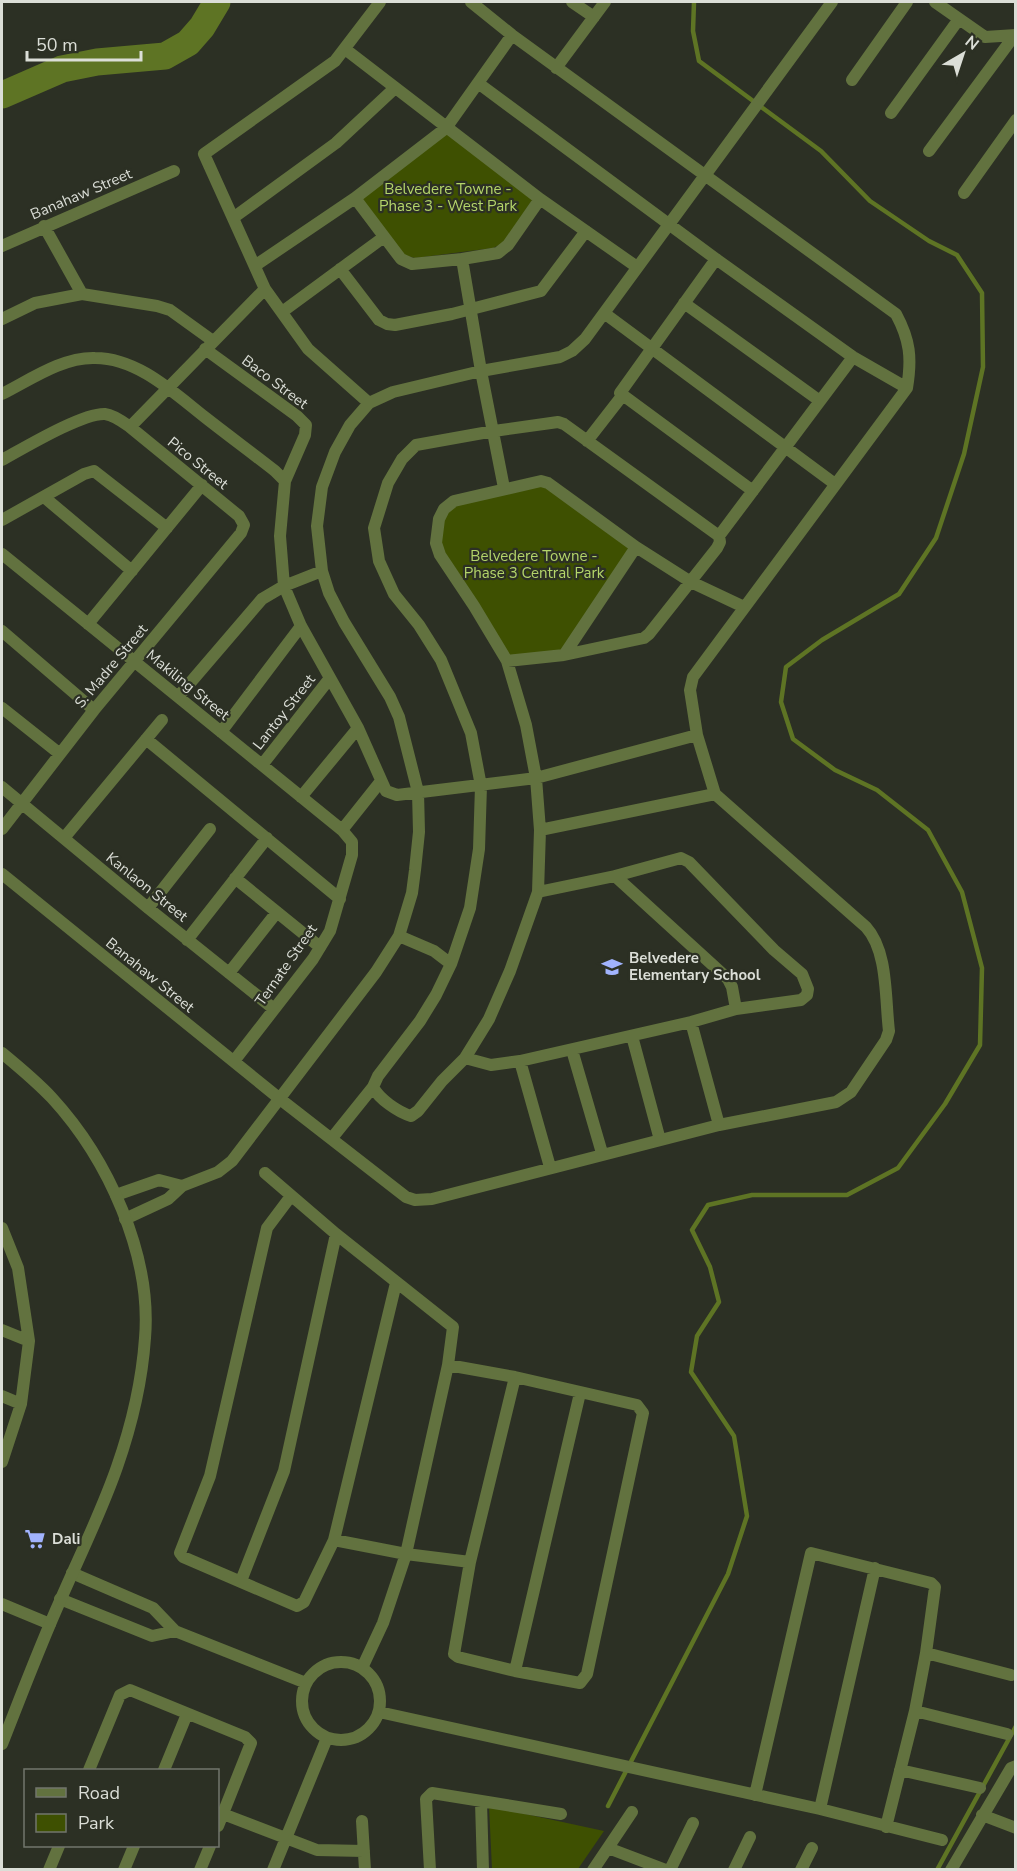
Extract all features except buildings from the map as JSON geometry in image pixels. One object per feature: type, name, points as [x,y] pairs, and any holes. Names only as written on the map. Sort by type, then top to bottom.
[{"type":"street","points":[[369,403],[308,349],[265,289],[204,154],[335,61],[381,2]]},
{"type":"street","points":[[471,2],[556,68],[896,314],[906,332],[910,351],[907,388],[690,683],[697,735],[715,794],[871,933],[876,940],[881,957],[889,1031],[886,1040],[851,1092],[844,1098],[826,1105],[719,1125],[549,1167],[520,1061]]},
{"type":"street","points":[[572,2],[594,17]]},
{"type":"street","points":[[556,68],[604,2]]},
{"type":"street","points":[[125,1219],[168,1199],[182,1186],[226,1167],[362,993],[399,936],[412,893],[419,832],[418,792],[399,717],[390,697],[344,622],[329,593],[322,571],[316,526],[322,487],[335,452],[345,434],[369,403],[393,392],[560,357],[572,351],[585,339],[832,2]]},
{"type":"street","points":[[852,80],[907,2]]},
{"type":"street","points":[[935,2],[985,37],[1015,35]]},
{"type":"street","points":[[891,112],[959,19]]},
{"type":"street","points":[[256,265],[355,198],[446,128],[512,35]]},
{"type":"street","points":[[929,151],[1015,35]]},
{"type":"street","points":[[345,50],[540,199],[637,267]]},
{"type":"street","points":[[478,83],[853,357],[907,388]]},
{"type":"street","points":[[233,218],[336,143],[395,88]]},
{"type":"street","points":[[964,193],[1016,120]]},
{"type":"street","name":"Banahaw Street","points":[[2,246],[174,171]]},
{"type":"street","points":[[355,198],[401,260],[412,264],[498,253],[508,245],[540,199]]},
{"type":"street","points":[[44,226],[82,294]]},
{"type":"street","points":[[340,269],[379,320],[387,324],[395,324],[470,309],[541,291],[586,231]]},
{"type":"street","points":[[282,312],[384,237]]},
{"type":"street","points":[[462,259],[504,488]]},
{"type":"street","points":[[716,259],[621,390],[622,396],[753,491]]},
{"type":"street","points":[[130,427],[265,289]]},
{"type":"street","points":[[2,319],[35,303],[82,294],[170,310],[209,345]]},
{"type":"street","points":[[684,303],[819,401]]},
{"type":"street","points":[[604,313],[836,484]]},
{"type":"street","name":"Baco Street","points":[[209,345],[306,425],[305,435],[285,481]]},
{"type":"street","points":[[2,394],[63,363],[94,357],[119,361],[168,388],[285,481],[280,537],[284,586],[301,626],[358,728],[386,791],[391,794],[481,786],[536,778],[697,735]]},
{"type":"street","points":[[719,536],[853,357]]},
{"type":"street","points":[[587,441],[622,396]]},
{"type":"street","name":"Pico Street","points":[[2,460],[79,420],[106,414],[130,427],[239,516],[244,525]]},
{"type":"street","points":[[332,1138],[374,1087],[378,1076],[420,1021],[436,994],[451,964],[470,908],[479,849],[481,786],[471,733],[441,660],[390,585],[379,561],[374,528],[388,483],[402,459],[416,445],[558,422],[564,424],[719,536],[720,542],[717,548],[644,638],[564,655],[507,662]]},
{"type":"street","points":[[2,520],[84,474],[94,471],[167,528]]},
{"type":"street","points":[[374,1087],[381,1097],[400,1112],[411,1116],[465,1058],[489,1019],[510,971],[538,892],[540,830],[536,778],[526,725],[507,662],[440,555],[436,543],[439,519],[444,509],[454,501],[504,488],[541,481],[548,483],[636,547],[690,582],[744,607]]},
{"type":"street","points":[[88,624],[202,485]]},
{"type":"street","points":[[44,497],[132,571]]},
{"type":"street","name":"S. Madre Street","points":[[2,829],[94,710],[242,533],[244,525]]},
{"type":"street","points":[[564,655],[636,547]]},
{"type":"street","name":"Makiling Street","points":[[2,554],[342,830],[352,843]]},
{"type":"street","points":[[178,697],[262,599],[284,586],[322,571]]},
{"type":"street","points":[[221,732],[301,626]]},
{"type":"street","points":[[2,631],[94,710]]},
{"type":"street","name":"Lantoy Street","points":[[262,765],[330,678]]},
{"type":"street","points":[[2,708],[60,754]]},
{"type":"street","points":[[64,838],[162,720]]},
{"type":"street","points":[[302,797],[358,728]]},
{"type":"street","points":[[146,739],[340,899]]},
{"type":"street","points":[[342,830],[381,781]]},
{"type":"street","name":"Kanlaon Street","points":[[2,787],[274,1009]]},
{"type":"street","points":[[540,830],[715,794]]},
{"type":"street","points":[[148,908],[210,829]]},
{"type":"street","points":[[187,940],[267,838]]},
{"type":"street","name":"Ternate Street","points":[[234,1061],[330,931],[352,855],[352,843]]},
{"type":"street","points":[[465,1058],[491,1065],[520,1061],[691,1022],[736,1009],[801,1000],[807,995],[808,989],[802,974],[774,950],[688,862],[681,858],[615,876],[538,892]]},
{"type":"street","name":"Banahaw Street","points":[[2,874],[280,1099],[406,1197],[415,1200],[432,1199],[549,1167]]},
{"type":"street","points":[[615,876],[728,979],[732,987],[736,1009]]},
{"type":"street","points":[[235,878],[320,947]]},
{"type":"street","points":[[228,973],[277,912]]},
{"type":"street","points":[[399,936],[434,951],[451,964]]},
{"type":"street","points":[[691,1022],[719,1125]]},
{"type":"street","points":[[632,1036],[660,1140]]},
{"type":"street","points":[[573,1050],[602,1153]]},
{"type":"street","points":[[2,1053],[53,1100],[76,1128],[116,1195],[134,1246],[144,1290],[146,1337],[140,1376],[117,1467],[60,1599],[2,1744]]},
{"type":"street","points":[[266,1173],[336,1234],[453,1327],[448,1365],[406,1554],[383,1623],[362,1668]]},
{"type":"street","points":[[116,1195],[159,1180],[182,1186]]},
{"type":"street","points":[[291,1196],[267,1228],[210,1476],[180,1553],[183,1557],[297,1606],[304,1602],[334,1540],[396,1282]]},
{"type":"street","points":[[2,1228],[18,1268],[29,1341],[21,1404],[2,1462]]},
{"type":"street","points":[[241,1581],[284,1471],[336,1234]]},
{"type":"street","points":[[2,1261],[18,1268]]},
{"type":"street","points":[[2,1330],[29,1341]]},
{"type":"street","points":[[448,1365],[515,1377],[637,1405],[643,1413],[587,1674],[580,1683],[516,1671],[458,1657],[454,1654],[470,1562],[515,1377]]},
{"type":"street","points":[[516,1671],[580,1393]]},
{"type":"street","points":[[2,1396],[21,1404]]},
{"type":"street","points":[[334,1540],[406,1554],[470,1562]]},
{"type":"street","points":[[754,1795],[811,1553],[875,1568],[931,1583],[935,1587],[915,1711],[886,1827]]},
{"type":"street","points":[[820,1809],[875,1568]]},
{"type":"street","points":[[72,1573],[153,1608],[175,1631],[306,1683]]},
{"type":"street","points":[[60,1599],[153,1636],[175,1631]]},
{"type":"street","points":[[2,1604],[50,1624]]},
{"type":"street","points":[[926,1653],[1011,1676]]},
{"type":"street","points":[[336,1662],[348,1662],[362,1668],[375,1682],[379,1692],[379,1712],[372,1726],[363,1734],[352,1739],[327,1738],[309,1724],[304,1713],[302,1702],[306,1683],[315,1671],[336,1662]]},
{"type":"street","points":[[89,1769],[120,1695],[130,1690],[246,1737],[251,1743],[219,1824]]},
{"type":"street","points":[[915,1711],[1007,1734]]},
{"type":"street","points":[[379,1712],[820,1809],[942,1840]]},
{"type":"street","points":[[164,1769],[187,1714]]},
{"type":"street","points":[[273,1869],[327,1738]]},
{"type":"street","points":[[955,1869],[982,1815],[1011,1768],[1016,1766]]},
{"type":"street","points":[[900,1770],[980,1788]]},
{"type":"street","points":[[430,1869],[426,1799],[432,1793],[561,1814]]},
{"type":"street","points":[[481,1802],[483,1869]]},
{"type":"street","points":[[593,1869],[632,1812]]},
{"type":"street","points":[[223,1814],[325,1852],[364,1851]]},
{"type":"street","points":[[982,1815],[1016,1828]]},
{"type":"street","points":[[362,1821],[365,1869]]},
{"type":"street","points":[[608,1848],[668,1869],[693,1822]]},
{"type":"street","points":[[734,1869],[750,1837]]},
{"type":"street","points":[[49,1869],[57,1847]]},
{"type":"street","points":[[124,1869],[133,1847]]},
{"type":"street","points":[[200,1869],[209,1847]]},
{"type":"street","points":[[801,1869],[812,1848]]},
{"type":"green space","name":"Belvedere Towne - Phase 3 - West Park","points":[[446,128],[535,196],[503,243],[493,248],[415,258],[404,255],[361,199]]},
{"type":"green space","name":"Belvedere Towne - Phase 3 Central Park","points":[[541,481],[633,545],[564,655],[507,661],[440,555],[444,509]]},
{"type":"green space","points":[[489,1806],[604,1831],[578,1869],[492,1869]]},
{"type":"waterway","points":[[2,95],[62,69],[97,62],[165,56],[188,43],[202,27],[217,2]]},
{"type":"waterway","points":[[608,1806],[728,1574],[747,1516],[734,1436],[691,1372],[697,1336],[719,1302],[710,1267],[692,1230],[708,1205],[752,1195],[847,1195],[898,1168],[945,1104],[980,1045],[982,968],[962,892],[928,830],[877,790],[835,770],[793,739],[781,702],[786,667],[822,640],[899,594],[936,538],[964,454],[983,367],[982,293],[957,255],[929,241],[870,201],[821,151],[699,61],[693,31],[694,2]]},
{"type":"waterway","points":[[937,1870],[1016,1726]]},
{"type":"place","name":"Belvedere Elementary School","points":[[612,967]]},
{"type":"place","name":"Dali","points":[[35,1539]]}]
